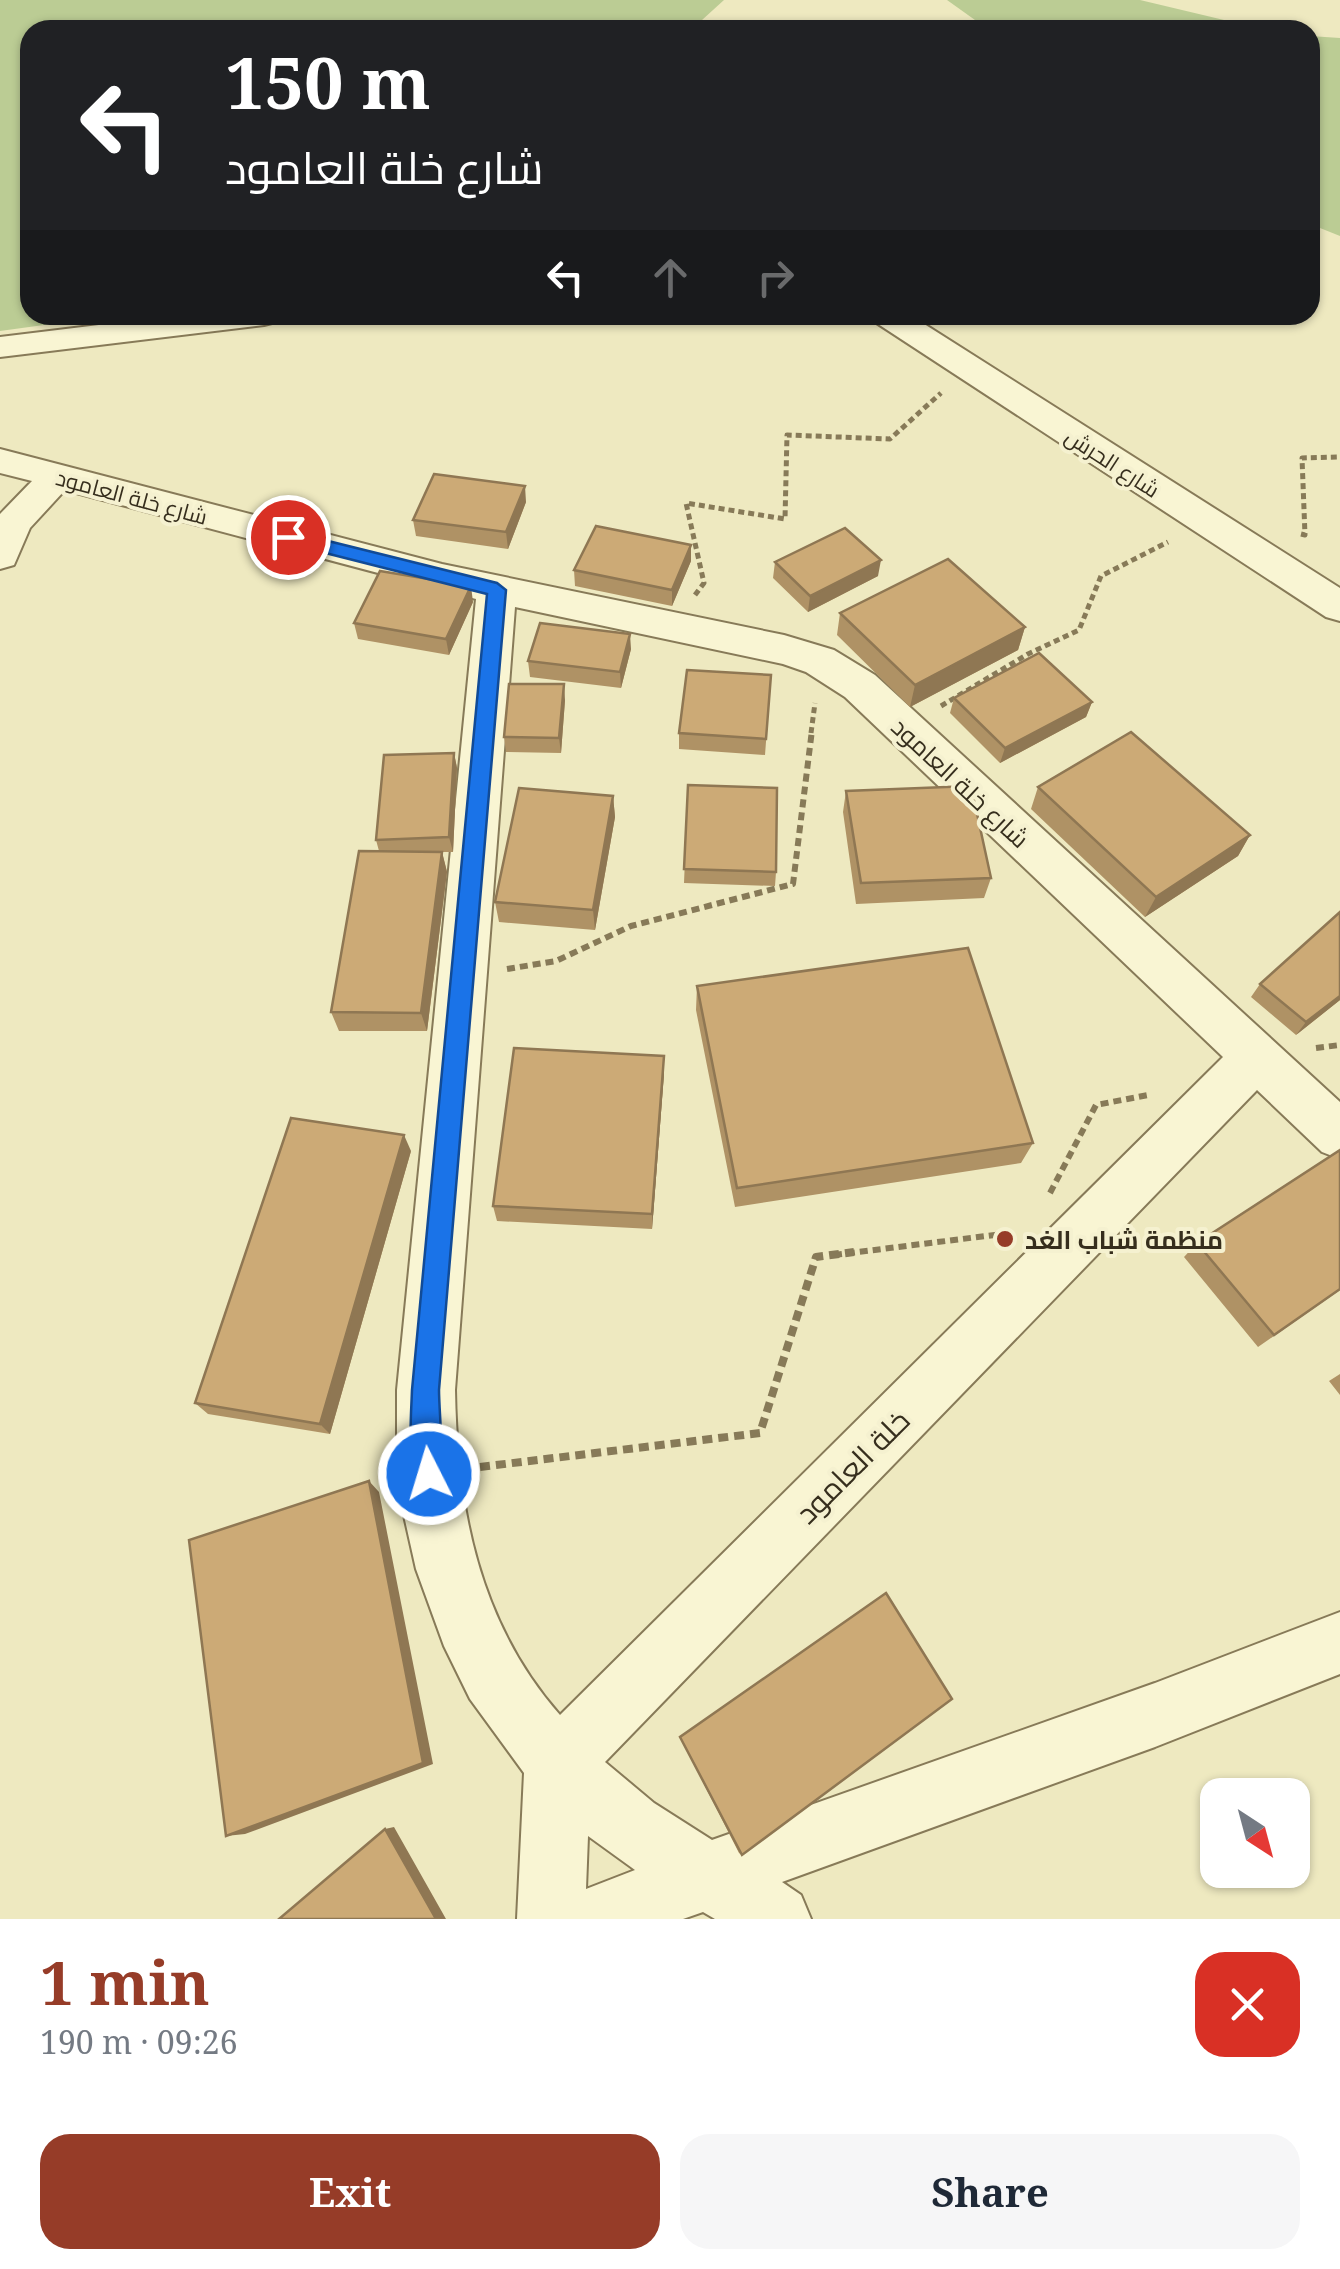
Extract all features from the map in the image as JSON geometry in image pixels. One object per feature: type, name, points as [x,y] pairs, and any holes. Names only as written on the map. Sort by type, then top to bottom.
[{"type":"street","points":[[0,347],[182,325]]},
{"type":"street","name":"شارع الحرش","points":[[902,325],[1340,607]]},
{"type":"street","name":"شارع خلة العامود","points":[[0,460],[497,590],[784,650],[841,672],[1340,1136]]},
{"type":"street","points":[[0,556],[13,524],[58,476]]},
{"type":"street","points":[[497,590],[426,1390],[424,1432],[429,1500],[441,1558],[461,1616],[489,1671],[524,1724],[557,1764],[610,1812],[778,1919]]},
{"type":"street","name":"خلة العامود","points":[[557,1764],[1254,1056]]},
{"type":"street","points":[[596,1919],[708,1874],[1194,1703],[1340,1643]]},
{"type":"street","points":[[551,1919],[557,1764]]},
{"type":"path","points":[[688,605],[704,583],[686,502],[786,520],[787,435],[890,440],[968,369]]},
{"type":"path","points":[[1254,1056],[1340,1045]]},
{"type":"path","points":[[1046,1199],[1096,1105],[1155,1094]]},
{"type":"path","points":[[429,1474],[760,1433],[816,1257],[1030,1230]]},
{"type":"green space","points":[[0,0],[724,0],[702,20],[20,20],[20,325],[44,325],[0,331]]},
{"type":"green space","points":[[947,0],[1140,0],[1224,20],[975,20]]},
{"type":"green space","points":[[1320,37],[1340,38],[1340,236],[1320,228]]},
{"type":"building","points":[[434,474],[525,486],[506,532],[413,520]]},
{"type":"building","points":[[596,526],[691,545],[672,590],[574,570]]},
{"type":"building","points":[[845,528],[881,560],[810,596],[775,562]]},
{"type":"building","points":[[948,559],[1025,627],[915,685],[840,613]]},
{"type":"building","points":[[380,571],[471,586],[446,639],[354,623]]},
{"type":"building","points":[[540,623],[630,634],[620,672],[528,661]]},
{"type":"building","points":[[1039,653],[1092,702],[1005,748],[954,698]]},
{"type":"building","points":[[687,670],[771,675],[766,739],[679,733]]},
{"type":"building","points":[[509,684],[564,684],[559,738],[504,737]]},
{"type":"building","points":[[1131,732],[1250,835],[1156,897],[1038,787]]},
{"type":"building","points":[[454,753],[449,837],[376,840],[384,755]]},
{"type":"building","points":[[688,785],[777,788],[776,872],[684,869]]},
{"type":"building","points":[[971,786],[991,878],[861,883],[846,791]]},
{"type":"building","points":[[519,788],[613,796],[593,910],[495,902]]},
{"type":"building","points":[[359,851],[442,852],[421,1013],[331,1012]]},
{"type":"building","points":[[1340,912],[1340,996],[1306,1022],[1260,984]]},
{"type":"building","points":[[968,948],[1033,1143],[737,1188],[697,986]]},
{"type":"building","points":[[514,1048],[664,1056],[652,1214],[493,1206]]},
{"type":"building","points":[[291,1118],[404,1135],[320,1424],[195,1403]]},
{"type":"building","points":[[1340,1150],[1340,1289],[1274,1335],[1197,1243]]},
{"type":"building","points":[[369,1481],[423,1763],[226,1836],[189,1540]]},
{"type":"building","points":[[886,1593],[952,1699],[742,1855],[680,1737]]},
{"type":"building","points":[[385,1829],[436,1919],[279,1919]]},
{"type":"place","name":"منظمة شباب الغد","points":[[1005,1239]]},
{"type":"route","points":[[288,537],[497,590],[426,1390],[424,1432],[429,1474]]}]
